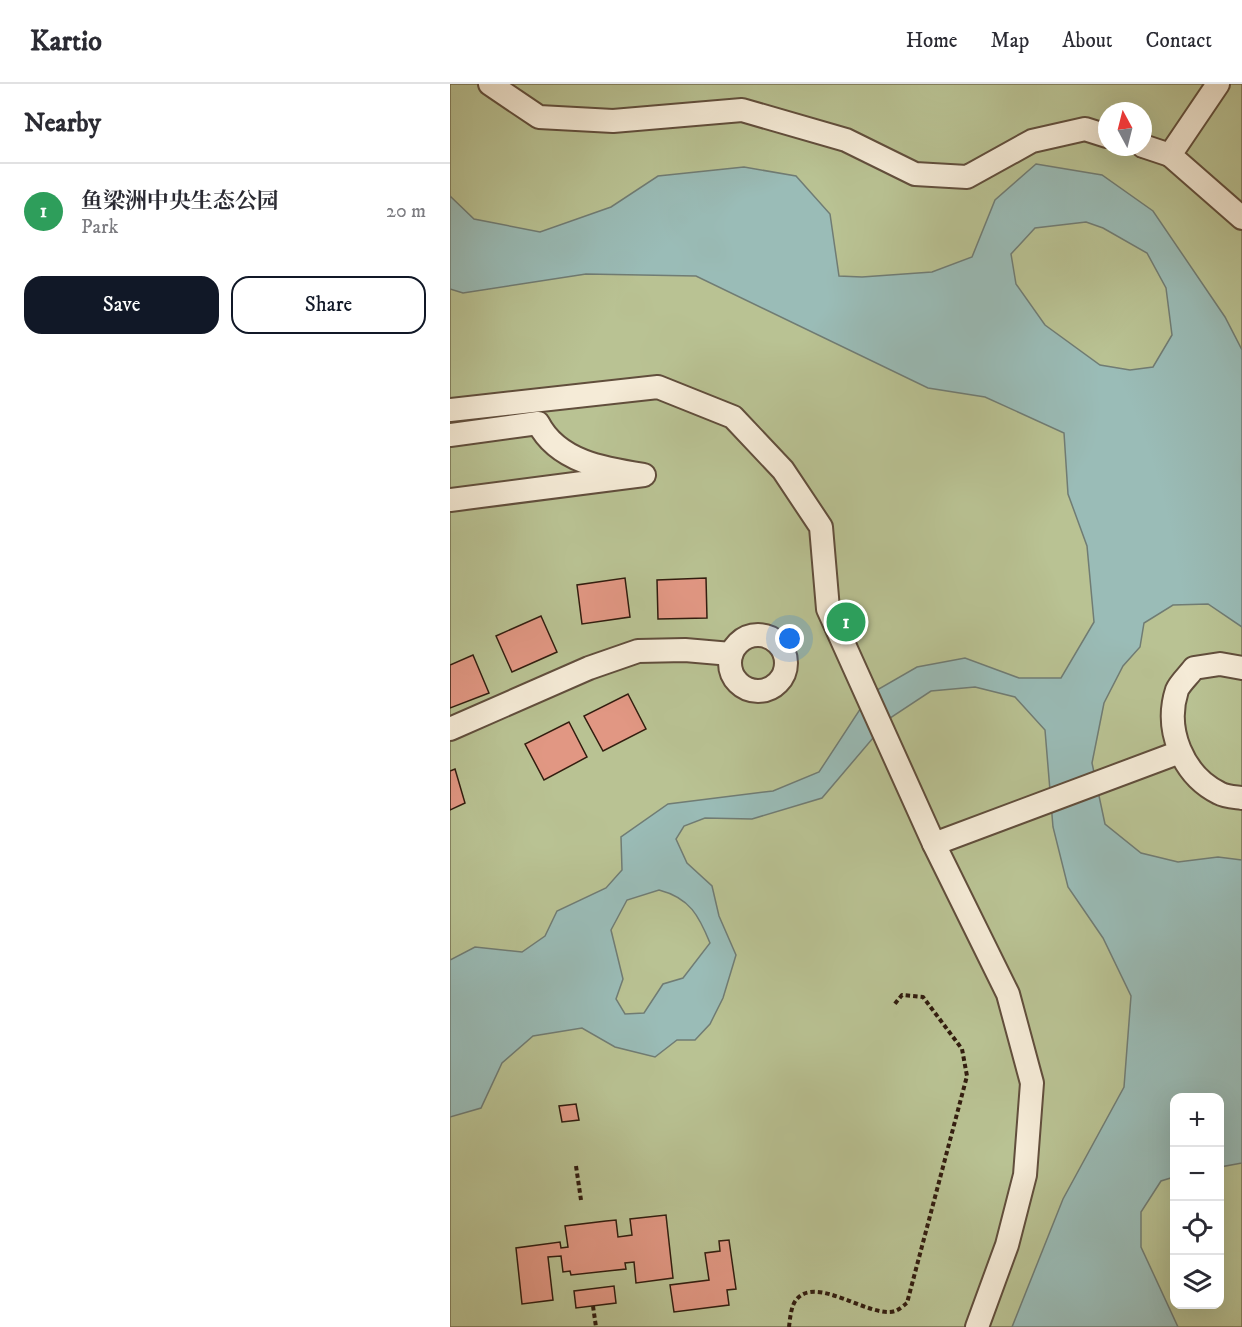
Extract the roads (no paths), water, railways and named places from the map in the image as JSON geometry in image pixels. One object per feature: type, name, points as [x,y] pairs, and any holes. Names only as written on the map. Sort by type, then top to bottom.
[{"type":"street","points":[[490,84],[539,117],[613,122],[742,110],[846,140],[915,174],[967,177],[1032,141],[1085,129],[1098,133]]},
{"type":"street","points":[[1170,154],[1218,84]]},
{"type":"street","points":[[1152,149],[1170,154],[1242,218]]},
{"type":"street","points":[[450,410],[658,387],[733,417],[783,470],[822,527],[828,609],[934,843],[1008,994],[1032,1083],[1025,1175],[1007,1245],[977,1327]]},
{"type":"street","points":[[450,500],[644,475],[598,467],[566,453],[543,434],[538,423],[537,407],[552,399]]},
{"type":"street","points":[[450,435],[538,423]]},
{"type":"street","points":[[450,729],[589,669],[638,651],[685,650],[731,654]]},
{"type":"street","points":[[1242,668],[1220,664],[1194,668],[1178,689],[1173,728],[1180,752],[1196,777],[1221,794],[1242,798]]},
{"type":"street","points":[[934,843],[1180,752]]},
{"type":"water","points":[[1036,164],[1102,175],[1153,211],[1225,317],[1242,350],[1242,627],[1208,604],[1173,605],[1144,623],[1140,647],[1123,666],[1104,703],[1092,763],[1105,824],[1141,853],[1178,862],[1218,857],[1242,860],[1242,1163],[1224,1166],[1224,1093],[1170,1093],[1170,1178],[1161,1181],[1141,1212],[1141,1247],[1178,1327],[1012,1327],[1063,1199],[1124,1087],[1131,996],[1103,938],[1068,887],[1053,827],[1045,730],[1015,697],[975,687],[931,691],[890,718],[822,798],[752,819],[705,818],[684,826],[676,839],[687,863],[712,886],[719,916],[736,955],[723,998],[710,1024],[695,1040],[677,1040],[655,1057],[615,1047],[582,1028],[533,1036],[502,1063],[481,1108],[450,1117],[450,960],[475,947],[522,952],[545,936],[557,911],[606,888],[622,870],[621,837],[668,804],[773,791],[819,772],[870,694],[917,667],[965,658],[1019,678],[1061,678],[1094,622],[1087,546],[1068,494],[1064,433],[985,397],[928,388],[696,276],[586,274],[463,293],[450,289],[450,196],[474,219],[540,232],[611,207],[658,176],[744,167],[796,176],[830,214],[839,276],[862,277],[932,272],[972,257],[995,200]],"holes":[[[1086,222],[1103,228],[1147,253],[1166,288],[1172,335],[1153,367],[1130,370],[1100,365],[1045,325],[1016,284],[1011,254],[1035,228]],[[659,890],[670,893],[692,909],[702,924],[710,943],[683,978],[663,984],[644,1013],[625,1014],[616,999],[623,979],[611,930],[627,900]]]},
{"type":"place","name":"鱼梁洲中央生态公园","points":[[846,622]]}]
